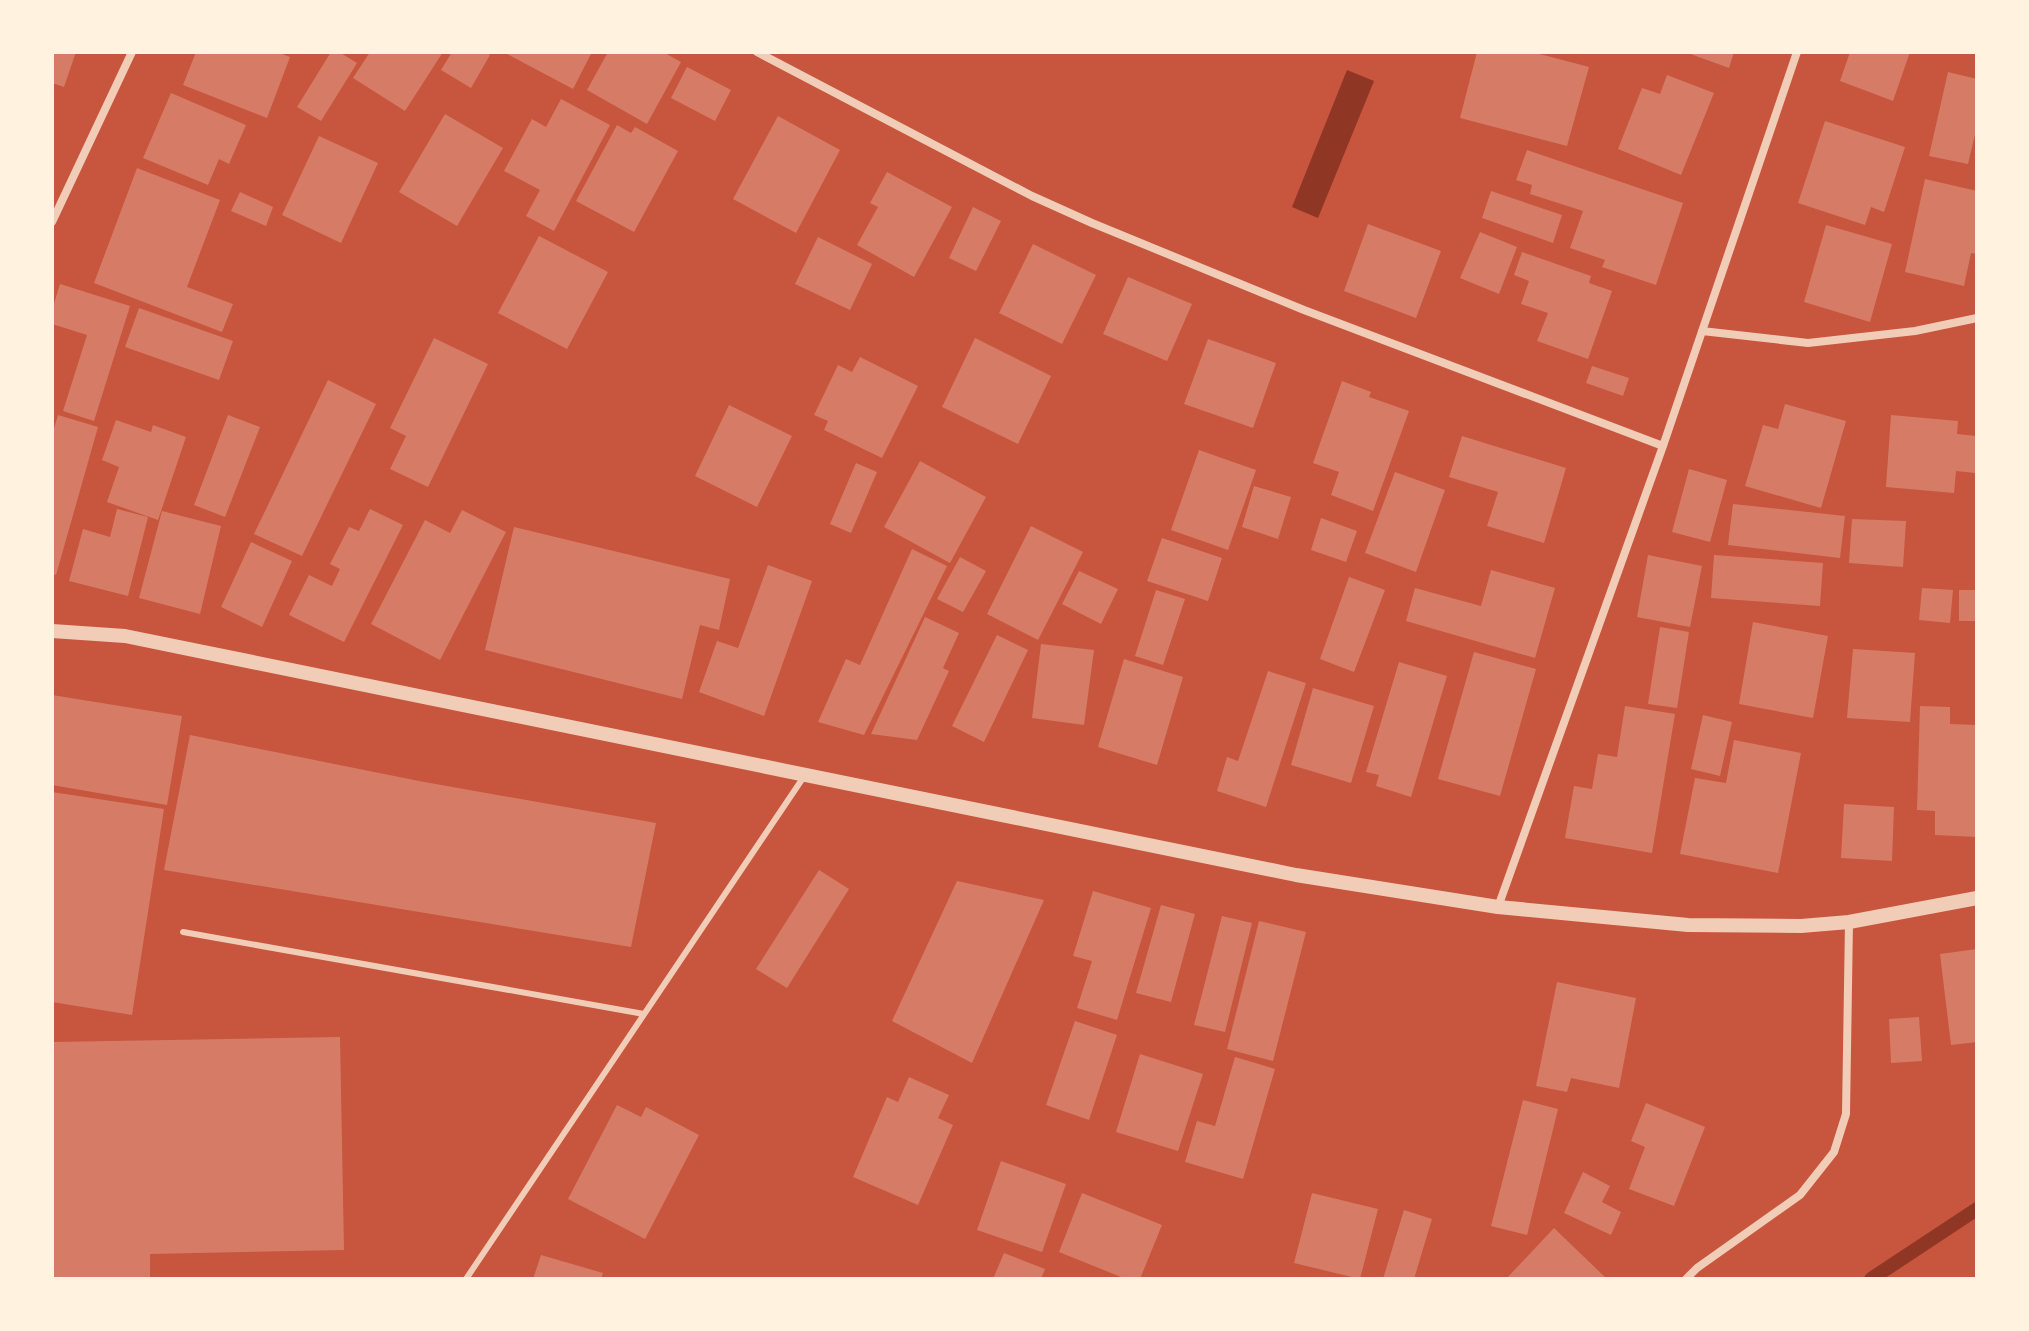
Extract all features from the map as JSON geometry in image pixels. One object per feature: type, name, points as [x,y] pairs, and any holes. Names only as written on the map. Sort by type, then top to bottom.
[{"type":"street","points":[[52,222],[132,52]]},
{"type":"street","points":[[757,52],[1032,196],[1092,223],[1304,310],[1663,446]]},
{"type":"street","points":[[1498,907],[1663,446],[1797,52]]},
{"type":"street","points":[[1702,331],[1808,343],[1915,331],[1977,318]]},
{"type":"street","points":[[52,631],[125,636],[1296,875],[1498,907],[1688,925],[1801,926],[1849,922],[1977,898]]},
{"type":"street","points":[[1686,1279],[1800,1195],[1834,1152],[1846,1114],[1849,922]]},
{"type":"lane","points":[[466,1279],[805,775]]},
{"type":"lane","points":[[183,932],[644,1014]]},
{"type":"shaded area","points":[[1347,70],[1374,81],[1318,218],[1292,207]]},
{"type":"building","points":[[52,52],[76,52],[64,87],[52,83]]},
{"type":"building","points":[[196,52],[277,52],[290,57],[267,118],[183,85]]},
{"type":"building","points":[[331,52],[339,52],[357,63],[321,121],[297,107]]},
{"type":"building","points":[[370,52],[443,52],[405,111],[353,78]]},
{"type":"building","points":[[452,52],[485,52],[490,55],[471,88],[441,70]]},
{"type":"building","points":[[508,52],[592,52],[573,89]]},
{"type":"building","points":[[608,52],[663,52],[681,62],[647,124],[587,90]]},
{"type":"building","points":[[1477,52],[1532,52],[1589,67],[1567,146],[1460,118]]},
{"type":"building","points":[[1685,52],[1734,52],[1729,68]]},
{"type":"building","points":[[1850,52],[1910,52],[1893,101],[1840,81]]},
{"type":"building","points":[[687,67],[731,90],[715,121],[671,98]]},
{"type":"building","points":[[1948,72],[1977,79],[1977,126],[1968,164],[1929,156]]},
{"type":"building","points":[[1667,75],[1714,93],[1681,175],[1618,149],[1642,88],[1660,94]]},
{"type":"building","points":[[171,93],[246,125],[229,164],[219,159],[208,185],[143,158]]},
{"type":"building","points":[[561,99],[610,125],[554,231],[526,216],[540,190],[504,171],[532,119],[546,127]]},
{"type":"building","points":[[445,114],[503,148],[457,226],[399,192]]},
{"type":"building","points":[[778,116],[840,150],[796,233],[733,199]]},
{"type":"building","points":[[1825,121],[1905,147],[1884,212],[1871,207],[1865,225],[1798,203]]},
{"type":"building","points":[[617,125],[631,133],[635,127],[678,151],[634,232],[576,201]]},
{"type":"building","points":[[319,136],[378,163],[341,243],[282,215]]},
{"type":"building","points":[[1527,150],[1683,203],[1656,285],[1602,267],[1605,260],[1570,248],[1583,211],[1530,194],[1532,185],[1516,180]]},
{"type":"building","points":[[137,168],[220,200],[187,287],[233,304],[222,332],[94,283]]},
{"type":"building","points":[[887,172],[952,207],[914,277],[857,245],[878,207],[870,203]]},
{"type":"building","points":[[1925,179],[1977,191],[1977,254],[1971,253],[1964,286],[1905,272]]},
{"type":"building","points":[[1491,191],[1562,215],[1553,243],[1482,218]]},
{"type":"building","points":[[240,192],[273,207],[266,226],[231,211]]},
{"type":"building","points":[[973,207],[1001,221],[976,271],[949,258]]},
{"type":"building","points":[[1368,224],[1441,251],[1416,318],[1344,291]]},
{"type":"building","points":[[1826,225],[1892,244],[1870,322],[1804,302]]},
{"type":"building","points":[[1480,232],[1517,247],[1499,294],[1460,278]]},
{"type":"building","points":[[539,236],[608,272],[567,349],[498,313]]},
{"type":"building","points":[[818,237],[872,264],[850,310],[795,284]]},
{"type":"building","points":[[1033,244],[1096,275],[1062,344],[999,313]]},
{"type":"building","points":[[1522,252],[1591,276],[1589,283],[1612,291],[1588,359],[1537,341],[1548,313],[1521,304],[1529,281],[1514,275]]},
{"type":"building","points":[[1128,277],[1192,304],[1167,361],[1103,334]]},
{"type":"building","points":[[60,284],[130,306],[94,421],[63,411],[87,335],[52,324],[52,310]]},
{"type":"building","points":[[139,308],[233,341],[219,380],[125,347]]},
{"type":"building","points":[[434,338],[488,364],[428,487],[390,469],[406,436],[390,428]]},
{"type":"building","points":[[975,338],[1051,376],[1018,444],[942,407]]},
{"type":"building","points":[[1208,339],[1276,363],[1253,428],[1184,404]]},
{"type":"building","points":[[860,357],[918,386],[882,458],[824,430],[828,421],[814,415],[838,365],[852,372]]},
{"type":"building","points":[[1592,366],[1629,378],[1623,396],[1586,383]]},
{"type":"building","points":[[328,380],[376,404],[302,556],[254,534]]},
{"type":"building","points":[[1342,381],[1371,392],[1369,397],[1409,411],[1373,511],[1331,495],[1339,472],[1313,463]]},
{"type":"building","points":[[1785,404],[1846,421],[1821,508],[1745,486],[1763,425],[1778,429]]},
{"type":"building","points":[[729,405],[792,436],[757,507],[695,476]]},
{"type":"building","points":[[58,415],[98,427],[56,575],[52,574],[52,435]]},
{"type":"building","points":[[228,415],[260,427],[225,517],[194,505]]},
{"type":"building","points":[[1891,415],[1958,421],[1957,434],[1977,436],[1975,473],[1956,471],[1954,493],[1886,487]]},
{"type":"building","points":[[116,420],[151,432],[153,425],[186,437],[158,520],[107,502],[119,467],[102,460]]},
{"type":"building","points":[[1462,436],[1566,468],[1544,543],[1487,526],[1498,492],[1449,477]]},
{"type":"building","points":[[1199,450],[1256,470],[1228,550],[1171,530]]},
{"type":"building","points":[[920,461],[986,497],[950,563],[884,527]]},
{"type":"building","points":[[856,463],[877,472],[851,533],[830,524]]},
{"type":"building","points":[[1689,469],[1727,480],[1710,542],[1672,532]]},
{"type":"building","points":[[1395,472],[1445,490],[1416,572],[1365,553]]},
{"type":"building","points":[[1254,486],[1291,497],[1278,539],[1242,527]]},
{"type":"building","points":[[1733,504],[1845,516],[1840,558],[1728,545]]},
{"type":"building","points":[[117,509],[148,517],[128,596],[69,581],[83,529],[110,537]]},
{"type":"building","points":[[370,509],[403,525],[344,642],[289,615],[309,575],[332,586],[340,569],[330,564],[349,527],[359,531]]},
{"type":"building","points":[[462,510],[506,532],[440,660],[371,624],[425,520],[450,533]]},
{"type":"building","points":[[162,511],[221,526],[200,614],[139,598]]},
{"type":"building","points":[[1321,518],[1357,531],[1346,562],[1311,550]]},
{"type":"building","points":[[1852,519],[1906,521],[1903,567],[1849,563]]},
{"type":"building","points":[[1031,526],[1083,552],[1038,640],[987,614]]},
{"type":"building","points":[[514,527],[730,579],[719,630],[700,625],[682,699],[485,650]]},
{"type":"building","points":[[1162,538],[1222,558],[1208,601],[1147,581]]},
{"type":"building","points":[[251,542],[292,561],[262,627],[221,607]]},
{"type":"building","points":[[912,549],[947,566],[864,735],[818,722],[846,659],[860,665]]},
{"type":"building","points":[[1648,555],[1702,566],[1690,627],[1637,617]]},
{"type":"building","points":[[1714,555],[1823,563],[1820,606],[1711,598]]},
{"type":"building","points":[[960,557],[986,571],[963,612],[937,599]]},
{"type":"building","points":[[768,565],[812,581],[764,716],[699,692],[717,641],[738,648]]},
{"type":"building","points":[[1491,570],[1555,588],[1535,658],[1406,621],[1415,588],[1481,606]]},
{"type":"building","points":[[1079,571],[1118,589],[1101,624],[1062,604]]},
{"type":"building","points":[[1349,577],[1385,590],[1354,672],[1320,659]]},
{"type":"building","points":[[1922,588],[1953,590],[1950,623],[1919,620]]},
{"type":"building","points":[[1156,590],[1185,599],[1163,665],[1135,656]]},
{"type":"building","points":[[1959,590],[1977,590],[1977,621],[1959,621]]},
{"type":"building","points":[[925,617],[959,633],[943,668],[949,671],[917,740],[871,734]]},
{"type":"building","points":[[1753,622],[1828,636],[1813,718],[1739,704]]},
{"type":"building","points":[[1660,627],[1689,632],[1677,708],[1648,704]]},
{"type":"building","points":[[997,635],[1028,650],[984,742],[952,726]]},
{"type":"building","points":[[1041,644],[1094,650],[1084,725],[1032,718]]},
{"type":"building","points":[[1853,649],[1915,653],[1910,722],[1847,718]]},
{"type":"building","points":[[1474,652],[1536,669],[1500,796],[1438,779]]},
{"type":"building","points":[[1124,659],[1183,677],[1157,765],[1098,747]]},
{"type":"building","points":[[1399,662],[1447,676],[1411,797],[1376,786],[1379,775],[1366,772]]},
{"type":"building","points":[[1268,671],[1306,683],[1266,807],[1217,791],[1227,757],[1238,761]]},
{"type":"building","points":[[1313,688],[1374,706],[1351,783],[1291,765]]},
{"type":"building","points":[[52,695],[182,716],[167,805],[52,785]]},
{"type":"building","points":[[1625,706],[1675,714],[1652,853],[1565,838],[1574,786],[1592,789],[1598,754],[1617,757]]},
{"type":"building","points":[[1920,706],[1950,707],[1950,724],[1977,725],[1977,837],[1935,835],[1935,811],[1917,810]]},
{"type":"building","points":[[1703,715],[1732,722],[1720,776],[1691,769]]},
{"type":"building","points":[[190,735],[419,781],[656,823],[631,947],[164,870]]},
{"type":"building","points":[[1734,740],[1801,753],[1778,873],[1680,854],[1695,778],[1726,783]]},
{"type":"building","points":[[52,792],[164,809],[132,1015],[52,1002]]},
{"type":"building","points":[[1844,804],[1894,807],[1892,861],[1841,858]]},
{"type":"building","points":[[819,870],[849,889],[787,988],[756,969]]},
{"type":"building","points":[[957,881],[1044,900],[972,1063],[892,1021]]},
{"type":"building","points":[[1093,891],[1151,908],[1117,1020],[1077,1008],[1092,961],[1073,956]]},
{"type":"building","points":[[1161,905],[1195,914],[1171,1002],[1136,993]]},
{"type":"building","points":[[1222,916],[1252,923],[1225,1032],[1194,1025]]},
{"type":"building","points":[[1259,921],[1306,932],[1273,1061],[1227,1049]]},
{"type":"building","points":[[1977,949],[1977,1042],[1951,1045],[1940,954]]},
{"type":"building","points":[[1557,982],[1636,998],[1619,1088],[1571,1078],[1567,1092],[1536,1086]]},
{"type":"building","points":[[1919,1017],[1922,1061],[1891,1063],[1889,1019]]},
{"type":"building","points":[[1075,1021],[1117,1035],[1089,1120],[1046,1105]]},
{"type":"building","points":[[340,1037],[344,1250],[150,1254],[150,1279],[52,1279],[52,1042]]},
{"type":"building","points":[[1140,1054],[1203,1074],[1178,1151],[1116,1132]]},
{"type":"building","points":[[1235,1057],[1275,1069],[1243,1179],[1185,1162],[1197,1121],[1215,1126]]},
{"type":"building","points":[[909,1077],[949,1095],[938,1118],[953,1125],[918,1205],[853,1177],[887,1097],[898,1102]]},
{"type":"building","points":[[1523,1100],[1558,1109],[1527,1235],[1491,1226]]},
{"type":"building","points":[[1646,1103],[1705,1127],[1674,1206],[1629,1189],[1645,1147],[1631,1141]]},
{"type":"building","points":[[617,1105],[641,1117],[646,1107],[699,1135],[645,1239],[568,1199]]},
{"type":"building","points":[[1001,1161],[1066,1184],[1042,1252],[977,1230]]},
{"type":"building","points":[[1583,1172],[1610,1186],[1602,1202],[1621,1212],[1611,1235],[1564,1213]]},
{"type":"building","points":[[1082,1193],[1162,1225],[1140,1279],[1126,1279],[1059,1252]]},
{"type":"building","points":[[1312,1193],[1378,1209],[1360,1279],[1294,1263]]},
{"type":"building","points":[[1404,1210],[1432,1219],[1414,1279],[1383,1279]]},
{"type":"building","points":[[1554,1228],[1607,1279],[1506,1279]]},
{"type":"building","points":[[1004,1253],[1045,1269],[1041,1279],[993,1279]]},
{"type":"building","points":[[541,1255],[603,1273],[601,1279],[533,1279]]},
{"type":"waterway","points":[[1871,1279],[1977,1209]]}]
